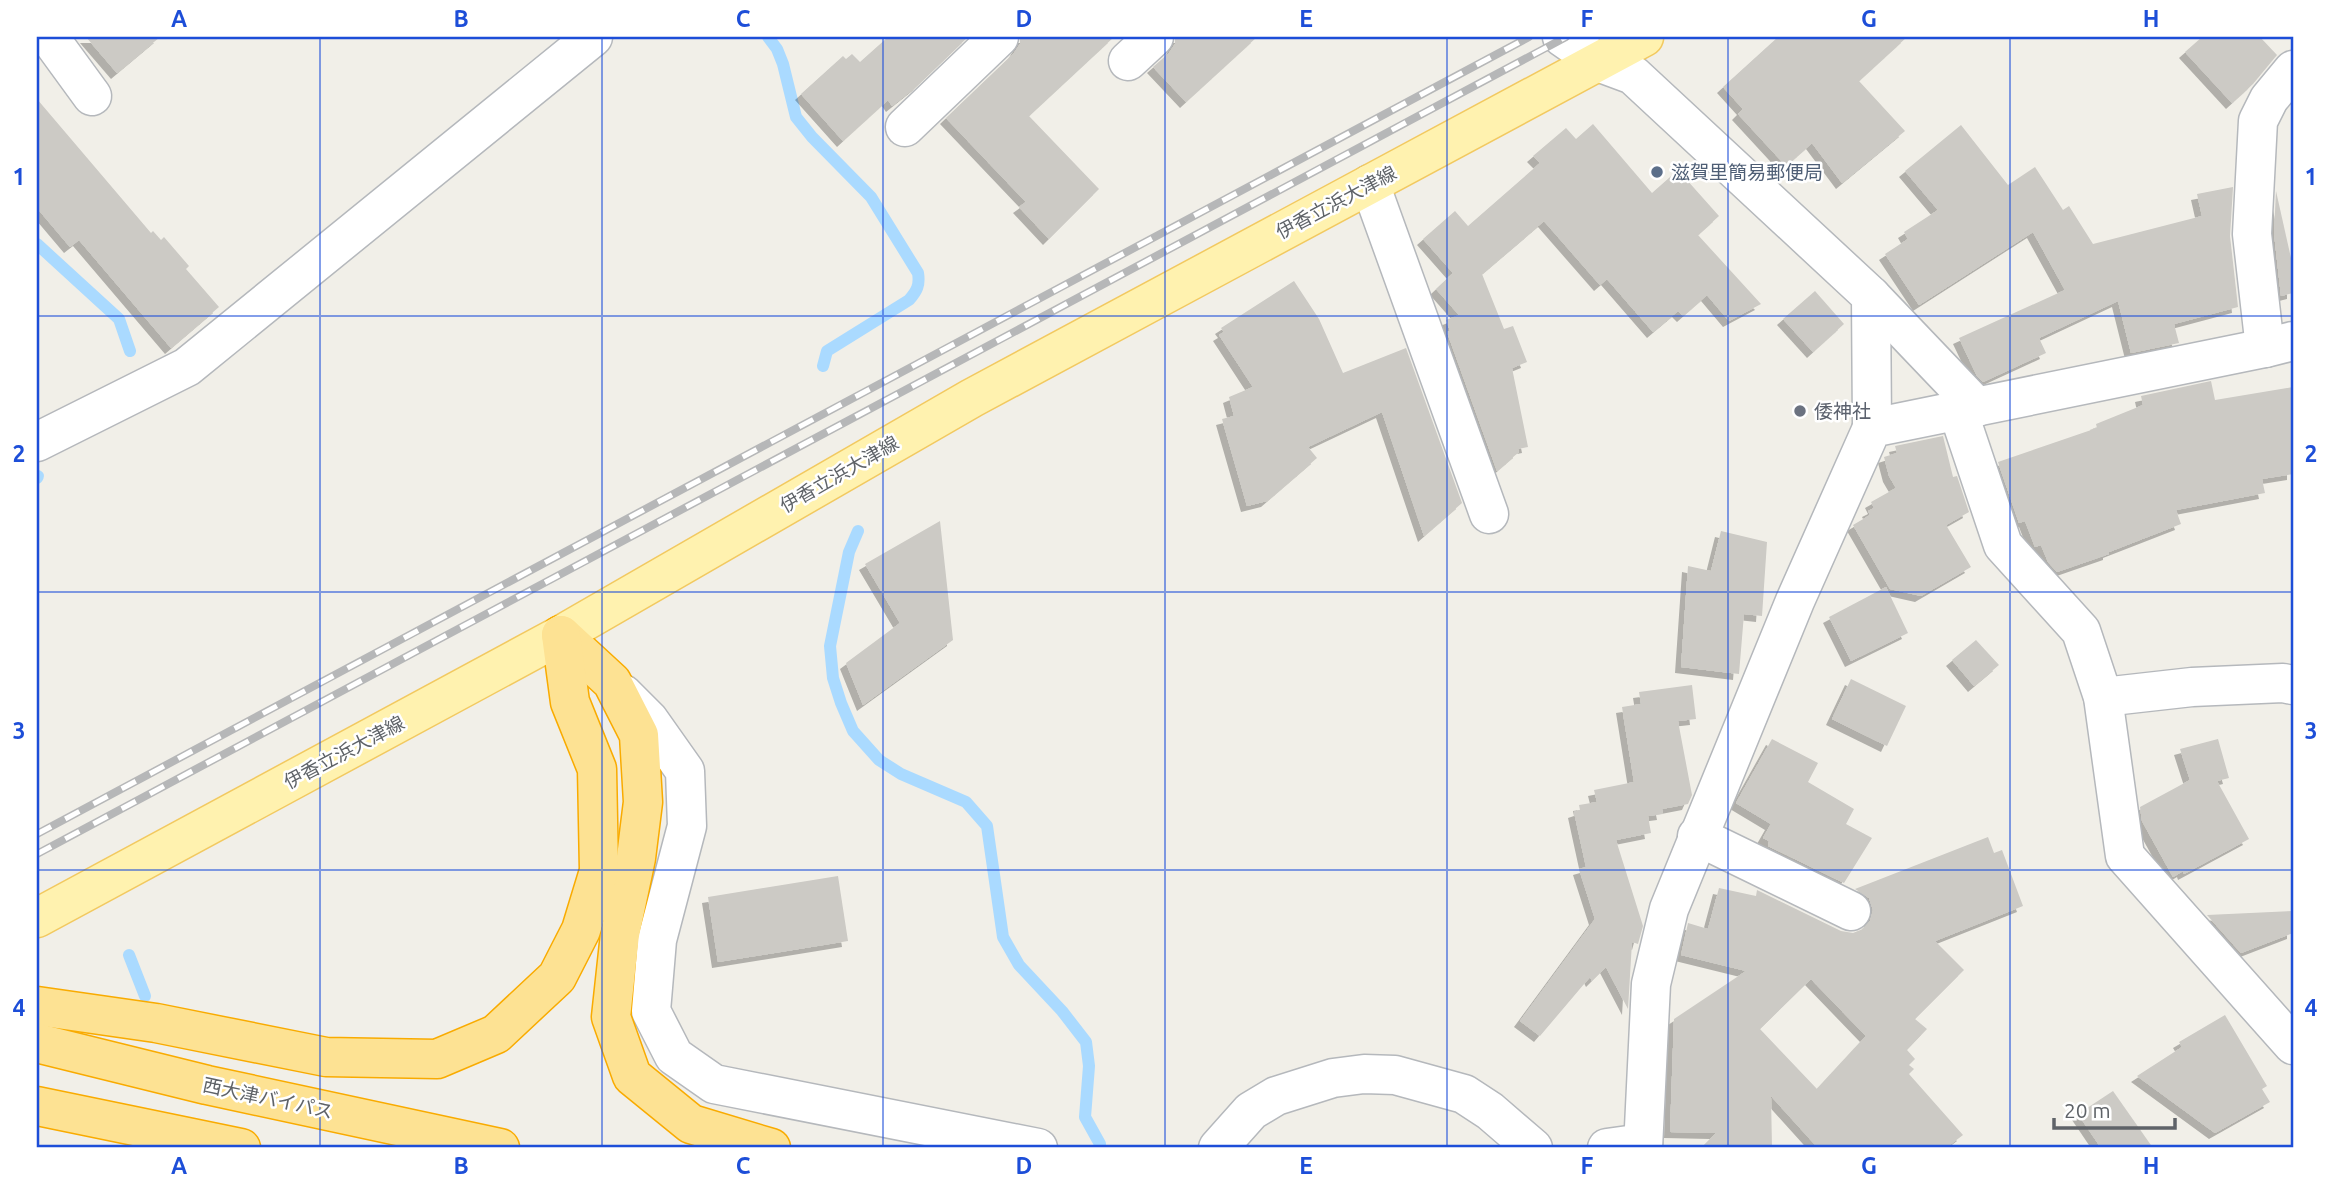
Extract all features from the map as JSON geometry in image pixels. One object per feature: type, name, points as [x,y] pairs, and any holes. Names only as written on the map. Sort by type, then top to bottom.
[{"type":"highway","points":[[561,635],[612,682],[639,735],[643,803],[636,858],[620,934],[611,1017],[632,1076],[691,1124],[771,1148]]},
{"type":"highway","points":[[37,1006],[156,1023],[326,1057],[437,1059],[496,1034],[557,977],[580,930],[599,870],[597,769],[570,702],[561,635]]},
{"type":"highway","name":"西大津バイパス","points":[[37,1044],[207,1085],[500,1148]]},
{"type":"highway","points":[[37,1106],[242,1148]]},
{"type":"main road","name":"伊香立浜大津線","points":[[37,918],[561,635],[972,398],[1644,37]]},
{"type":"street","points":[[49,37],[92,96]]},
{"type":"street","points":[[37,442],[187,368],[593,37]]},
{"type":"street","points":[[905,127],[999,37]]},
{"type":"street","points":[[1562,37],[1598,62],[1633,75],[1871,296],[1967,409],[2003,545],[2081,631],[2103,696],[2125,856],[2293,1045]]},
{"type":"street","points":[[1872,428],[2279,344],[2252,234],[2258,121],[2269,100],[2293,70]]},
{"type":"street","points":[[1370,184],[1489,514]]},
{"type":"street","points":[[1631,1146],[1651,984],[1668,909],[1795,601],[1872,428],[1871,296]]},
{"type":"street","points":[[612,682],[649,720],[685,771],[687,826],[657,940],[651,1011],[674,1056],[714,1084],[1038,1148]]},
{"type":"street","points":[[2103,696],[2192,687],[2283,683],[2293,685]]},
{"type":"street","points":[[1697,836],[1851,911]]},
{"type":"street","points":[[1218,1148],[1251,1111],[1276,1096],[1324,1080],[1364,1074],[1395,1075],[1464,1094],[1490,1111],[1533,1148]]},
{"type":"building","points":[[86,37],[160,37],[117,73]]},
{"type":"building","points":[[888,37],[968,37],[917,86],[892,106],[888,100],[843,141],[801,94],[843,56],[846,59],[852,54],[860,62]]},
{"type":"building","points":[[1020,37],[1114,37],[1029,116],[1099,189],[1049,239],[1019,207],[1026,202],[946,118],[1014,53],[1020,44]]},
{"type":"building","points":[[1175,37],[1257,37],[1186,102],[1153,67],[1169,53],[1175,44]]},
{"type":"building","points":[[1778,37],[1907,37],[1859,81],[1905,131],[1842,183],[1812,143],[1786,166],[1738,114],[1743,109],[1723,87]]},
{"type":"building","points":[[2202,37],[2260,37],[2277,55],[2253,84],[2232,103],[2185,52]]},
{"type":"building","points":[[37,99],[151,233],[153,231],[161,240],[164,237],[189,266],[186,269],[219,307],[171,348],[79,240],[70,247],[37,208]]},
{"type":"building","points":[[1593,124],[1652,193],[1678,170],[1719,216],[1698,235],[1761,304],[1729,321],[1707,295],[1683,316],[1678,311],[1653,332],[1607,279],[1600,285],[1544,221],[1482,274],[1504,329],[1513,326],[1527,362],[1512,368],[1528,447],[1518,449],[1519,452],[1497,471],[1447,332],[1450,331],[1446,320],[1459,315],[1436,289],[1453,273],[1423,239],[1455,211],[1468,226],[1540,163],[1533,156],[1566,128],[1576,139]]},
{"type":"building","points":[[1961,125],[2008,185],[2035,167],[2063,210],[2069,206],[2093,244],[2202,216],[2197,194],[2233,187],[2230,236],[2238,307],[2174,324],[2179,343],[2131,353],[2118,301],[2039,338],[2046,353],[1983,382],[1977,376],[1959,338],[2065,290],[2033,232],[1919,305],[1885,254],[1908,239],[1904,232],[1938,210],[1905,171]]},
{"type":"building","points":[[2276,191],[2293,267],[2293,293],[2281,296],[2274,233]]},
{"type":"building","points":[[1294,281],[1319,319],[1343,373],[1406,348],[1462,503],[1424,536],[1382,412],[1308,447],[1317,458],[1267,501],[1247,506],[1222,419],[1234,416],[1229,397],[1253,387],[1219,335],[1224,332],[1221,328]]},
{"type":"building","points":[[1815,291],[1844,324],[1813,352],[1783,319]]},
{"type":"building","points":[[2211,381],[2215,400],[2293,387],[2293,474],[2262,479],[2265,493],[2176,510],[2181,524],[2057,572],[2048,562],[2041,545],[2035,547],[2025,521],[2019,523],[1998,462],[2097,428],[2096,424],[2143,405],[2141,396]]},
{"type":"building","points":[[1943,436],[1953,477],[1957,476],[1969,512],[1946,525],[1971,567],[1921,596],[1890,589],[1853,525],[1870,515],[1868,511],[1874,508],[1871,502],[1896,488],[1889,476],[1884,457],[1897,453],[1895,446]]},
{"type":"building","points":[[940,521],[953,640],[863,705],[846,663],[900,623],[865,564]]},
{"type":"building","points":[[1721,531],[1767,542],[1762,616],[1744,614],[1739,674],[1681,667],[1688,566],[1711,571]]},
{"type":"building","points":[[1886,587],[1908,633],[1851,661],[1829,617]]},
{"type":"building","points":[[1976,640],[1999,665],[1974,686],[1952,660]]},
{"type":"building","points":[[1851,679],[1906,706],[1887,746],[1832,719]]},
{"type":"building","points":[[1692,685],[1696,719],[1678,721],[1692,795],[1688,804],[1662,809],[1663,814],[1648,816],[1651,833],[1616,840],[1643,926],[1638,944],[1632,942],[1628,1009],[1606,967],[1592,981],[1590,977],[1540,1036],[1520,1021],[1595,919],[1579,869],[1586,867],[1574,812],[1580,810],[1579,805],[1597,802],[1594,790],[1634,782],[1622,707],[1641,704],[1639,692]]},
{"type":"building","points":[[1772,739],[1818,763],[1808,782],[1854,809],[1846,824],[1872,838],[1844,883],[1768,846],[1769,841],[1763,838],[1771,824],[1736,803]]},
{"type":"building","points":[[2218,739],[2229,778],[2217,781],[2249,839],[2184,874],[2183,871],[2173,877],[2142,821],[2140,807],[2190,780],[2180,749]]},
{"type":"building","points":[[1988,837],[1994,853],[2002,850],[2023,906],[1935,941],[1964,970],[1915,1019],[1927,1029],[1907,1050],[1915,1059],[1909,1065],[1914,1069],[1909,1074],[1963,1135],[1946,1148],[1818,1148],[1771,1096],[1772,1148],[1701,1148],[1716,1133],[1670,1132],[1674,1019],[1746,971],[1681,955],[1688,923],[1708,929],[1719,888],[1756,896],[1757,890],[1841,931],[1853,933],[1863,929],[1870,921],[1873,910],[1869,898],[1855,889]],"holes":[[[1811,979],[1866,1036],[1817,1089],[1760,1029]]]},
{"type":"building","points":[[838,876],[848,941],[718,962],[708,897]]},
{"type":"building","points":[[2293,911],[2293,933],[2241,953],[2207,915]]},
{"type":"building","points":[[2225,1015],[2267,1086],[2262,1089],[2270,1102],[2215,1133],[2137,1076],[2182,1047],[2179,1042]]},
{"type":"building","points":[[2113,1091],[2153,1148],[2101,1148],[2078,1114]]},
{"type":"waterway","points":[[768,37],[783,64],[796,117],[871,197],[918,273],[917,288],[909,300],[827,351],[823,366]]},
{"type":"waterway","points":[[37,244],[119,319],[130,351]]},
{"type":"waterway","points":[[858,531],[849,552],[830,646],[833,678],[841,703],[853,731],[879,760],[901,774],[966,802],[987,826],[1003,937],[1019,965],[1062,1011],[1086,1042],[1089,1066],[1085,1117],[1100,1144]]},
{"type":"waterway","points":[[129,955],[145,996]]},
{"type":"railway","points":[[37,834],[1529,37]]},
{"type":"railway","points":[[37,854],[1566,37]]},
{"type":"place","name":"滋賀里簡易郵便局","points":[[1657,172]]},
{"type":"place","name":"倭神社","points":[[1800,411]]}]
